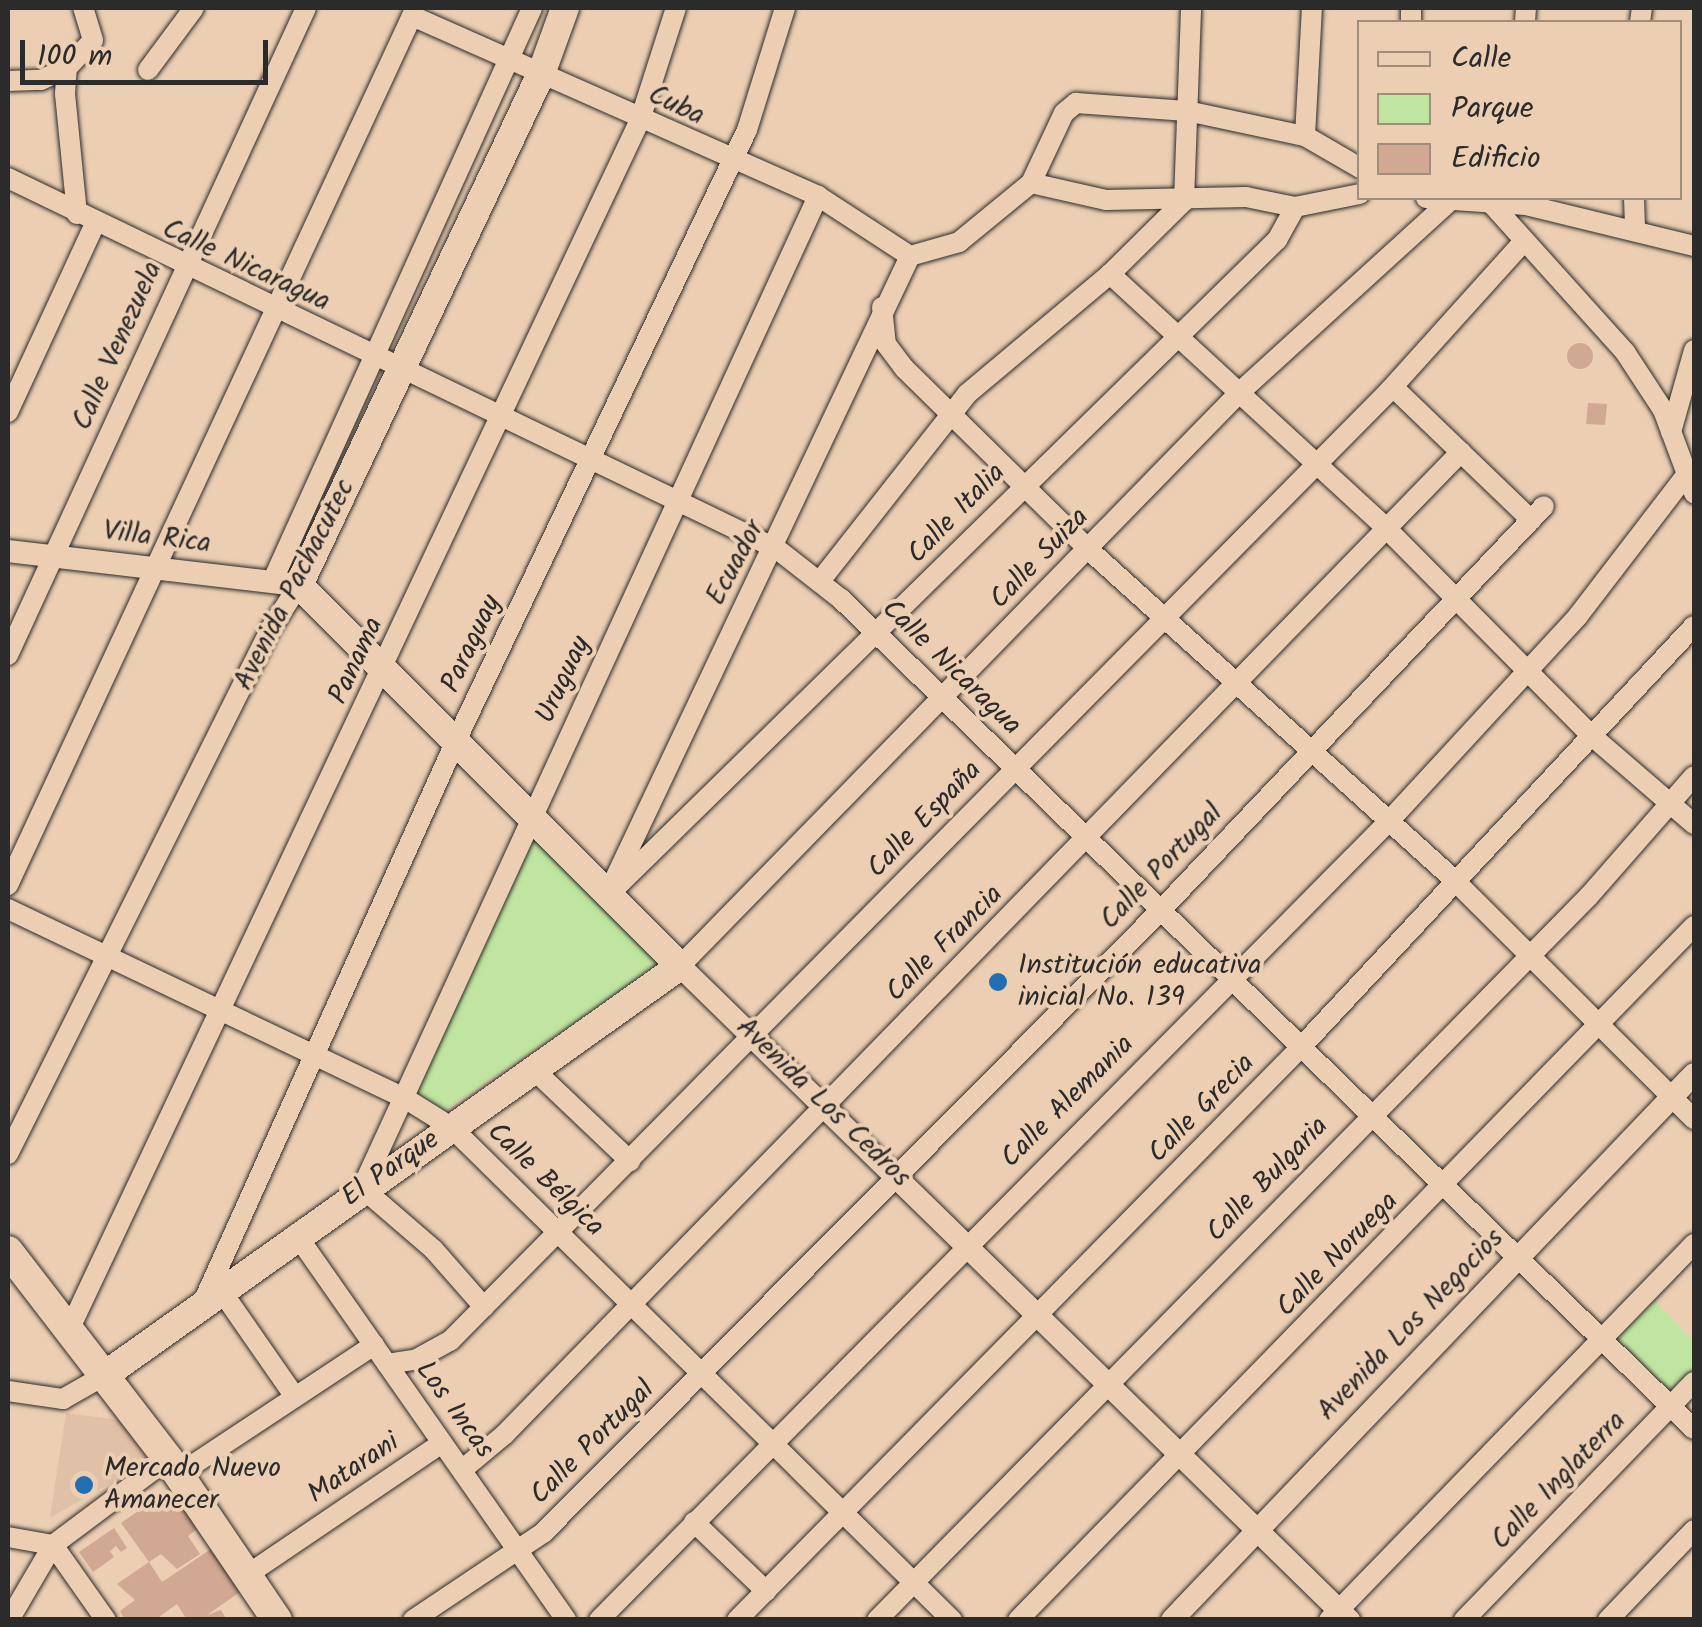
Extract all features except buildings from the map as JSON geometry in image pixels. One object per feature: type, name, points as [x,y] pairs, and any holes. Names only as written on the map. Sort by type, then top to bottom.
[{"type":"main road","name":"Avenida Pachacutec","points":[[285,583],[388,363],[541,74],[566,8]]},
{"type":"main road","name":"Avenida Los Cedros","points":[[285,583],[382,672],[680,966]]},
{"type":"main road","name":"El Parque","points":[[105,1375],[296,1234],[680,966]]},
{"type":"main road","points":[[8,1251],[174,1467],[276,1620]]},
{"type":"street","points":[[8,81],[41,80],[67,68],[92,40],[83,8]]},
{"type":"street","points":[[148,70],[194,8]]},
{"type":"street","name":"Calle Venezuela","points":[[8,655],[306,8]]},
{"type":"street","name":"Avenida Pachacutec","points":[[388,363],[532,8]]},
{"type":"street","name":"Panama","points":[[69,1330],[223,1014],[498,414],[640,120],[676,8]]},
{"type":"street","name":"Paraguay","points":[[212,1295],[313,1055],[454,746],[731,162],[785,8]]},
{"type":"street","points":[[820,581],[952,411],[1110,274],[1184,201],[1192,8]]},
{"type":"street","points":[[1305,136],[1312,8]]},
{"type":"street","name":"Cuba","points":[[277,311],[412,16],[731,162],[818,196],[910,256]]},
{"type":"street","points":[[8,412],[86,219],[67,68]]},
{"type":"street","points":[[910,256],[960,242],[1031,183],[1064,113],[1076,103],[1187,111],[1305,136],[1357,166]]},
{"type":"street","name":"Calle Nicaragua","points":[[8,179],[777,548],[820,581],[1162,909],[1520,1254],[1694,1429]]},
{"type":"street","points":[[1031,183],[1106,200],[1246,198],[1296,207],[1357,195]]},
{"type":"street","name":"Uruguay","points":[[362,1188],[818,196]]},
{"type":"street","points":[[1442,200],[1526,201],[1694,246]]},
{"type":"street","points":[[1634,200],[1635,230]]},
{"type":"street","name":"Calle Suiza","points":[[680,966],[1240,392],[1450,201]]},
{"type":"street","points":[[1490,202],[1625,352],[1663,410],[1689,486]]},
{"type":"street","name":"Calle Italia","points":[[607,896],[876,637],[1176,332],[1277,240],[1296,207]]},
{"type":"street","name":"Calle España","points":[[388,1364],[436,1351],[484,1307],[1393,386],[1524,242]]},
{"type":"street","name":"Ecuador","points":[[607,896],[730,634],[777,548],[882,307],[910,256]]},
{"type":"street","points":[[1110,274],[1387,528],[1592,736],[1694,824]]},
{"type":"street","points":[[882,307],[886,344],[1022,486],[1456,882],[1602,1023],[1694,1119]]},
{"type":"street","points":[[8,885],[277,311]]},
{"type":"street","points":[[1670,434],[1694,350]]},
{"type":"street","points":[[1393,386],[1461,452]]},
{"type":"street","name":"Calle Portugal","points":[[413,1620],[543,1533],[1162,909],[1538,513],[1461,452]]},
{"type":"street","name":"Calle Francia","points":[[463,1469],[1088,838],[1461,452]]},
{"type":"street","name":"Calle Alemania","points":[[598,1620],[1231,976],[1390,820],[1689,486]]},
{"type":"street","name":"Villa Rica","points":[[8,551],[285,583]]},
{"type":"street","name":"Avenida Pachacutec","points":[[8,1154],[270,630],[285,583]]},
{"type":"street","name":"Calle Grecia","points":[[738,1620],[1303,1046],[1694,626]]},
{"type":"street","name":"Calle Bulgaria","points":[[877,1620],[1529,956],[1694,776]]},
{"type":"street","name":"Calle Bélgica","points":[[8,909],[404,1097],[451,1127],[952,1620]]},
{"type":"street","name":"Calle Noruega","points":[[1018,1620],[1694,926]]},
{"type":"street","name":"Avenida Los Cedros","points":[[680,966],[1258,1529],[1339,1616]]},
{"type":"street","points":[[533,1069],[630,1161]]},
{"type":"street","name":"Avenida Los Negocios","points":[[1172,1620],[1694,1074]]},
{"type":"street","points":[[362,1188],[433,1249],[484,1307]]},
{"type":"street","name":"Los Incas","points":[[296,1234],[566,1620]]},
{"type":"street","points":[[1339,1616],[1602,1336],[1694,1244]]},
{"type":"street","points":[[212,1295],[295,1398]]},
{"type":"street","points":[[9,1620],[53,1545],[174,1467],[295,1398],[374,1345]]},
{"type":"street","points":[[8,1390],[62,1399],[105,1375]]},
{"type":"street","name":"Calle Inglaterra","points":[[1464,1620],[1694,1382]]},
{"type":"street","name":"Matarani","points":[[247,1575],[442,1443]]},
{"type":"street","points":[[694,1522],[766,1590]]},
{"type":"street","points":[[1608,1620],[1694,1530]]},
{"type":"street","points":[[8,1537],[53,1545],[106,1620]]},
{"type":"shaded area","name":"Mercado Nuevo Amanecer","points":[[66,1413],[126,1421],[154,1458],[50,1518]]},
{"type":"green space","points":[[532,833],[663,963],[443,1111],[411,1091]]},
{"type":"green space","points":[[1655,1301],[1694,1341],[1694,1367],[1670,1392],[1617,1338]]},
{"type":"place","name":"Institución educativa inicial No. 139","points":[[998,982]]},
{"type":"place","name":"Mercado Nuevo Amanecer","points":[[84,1485]]}]
